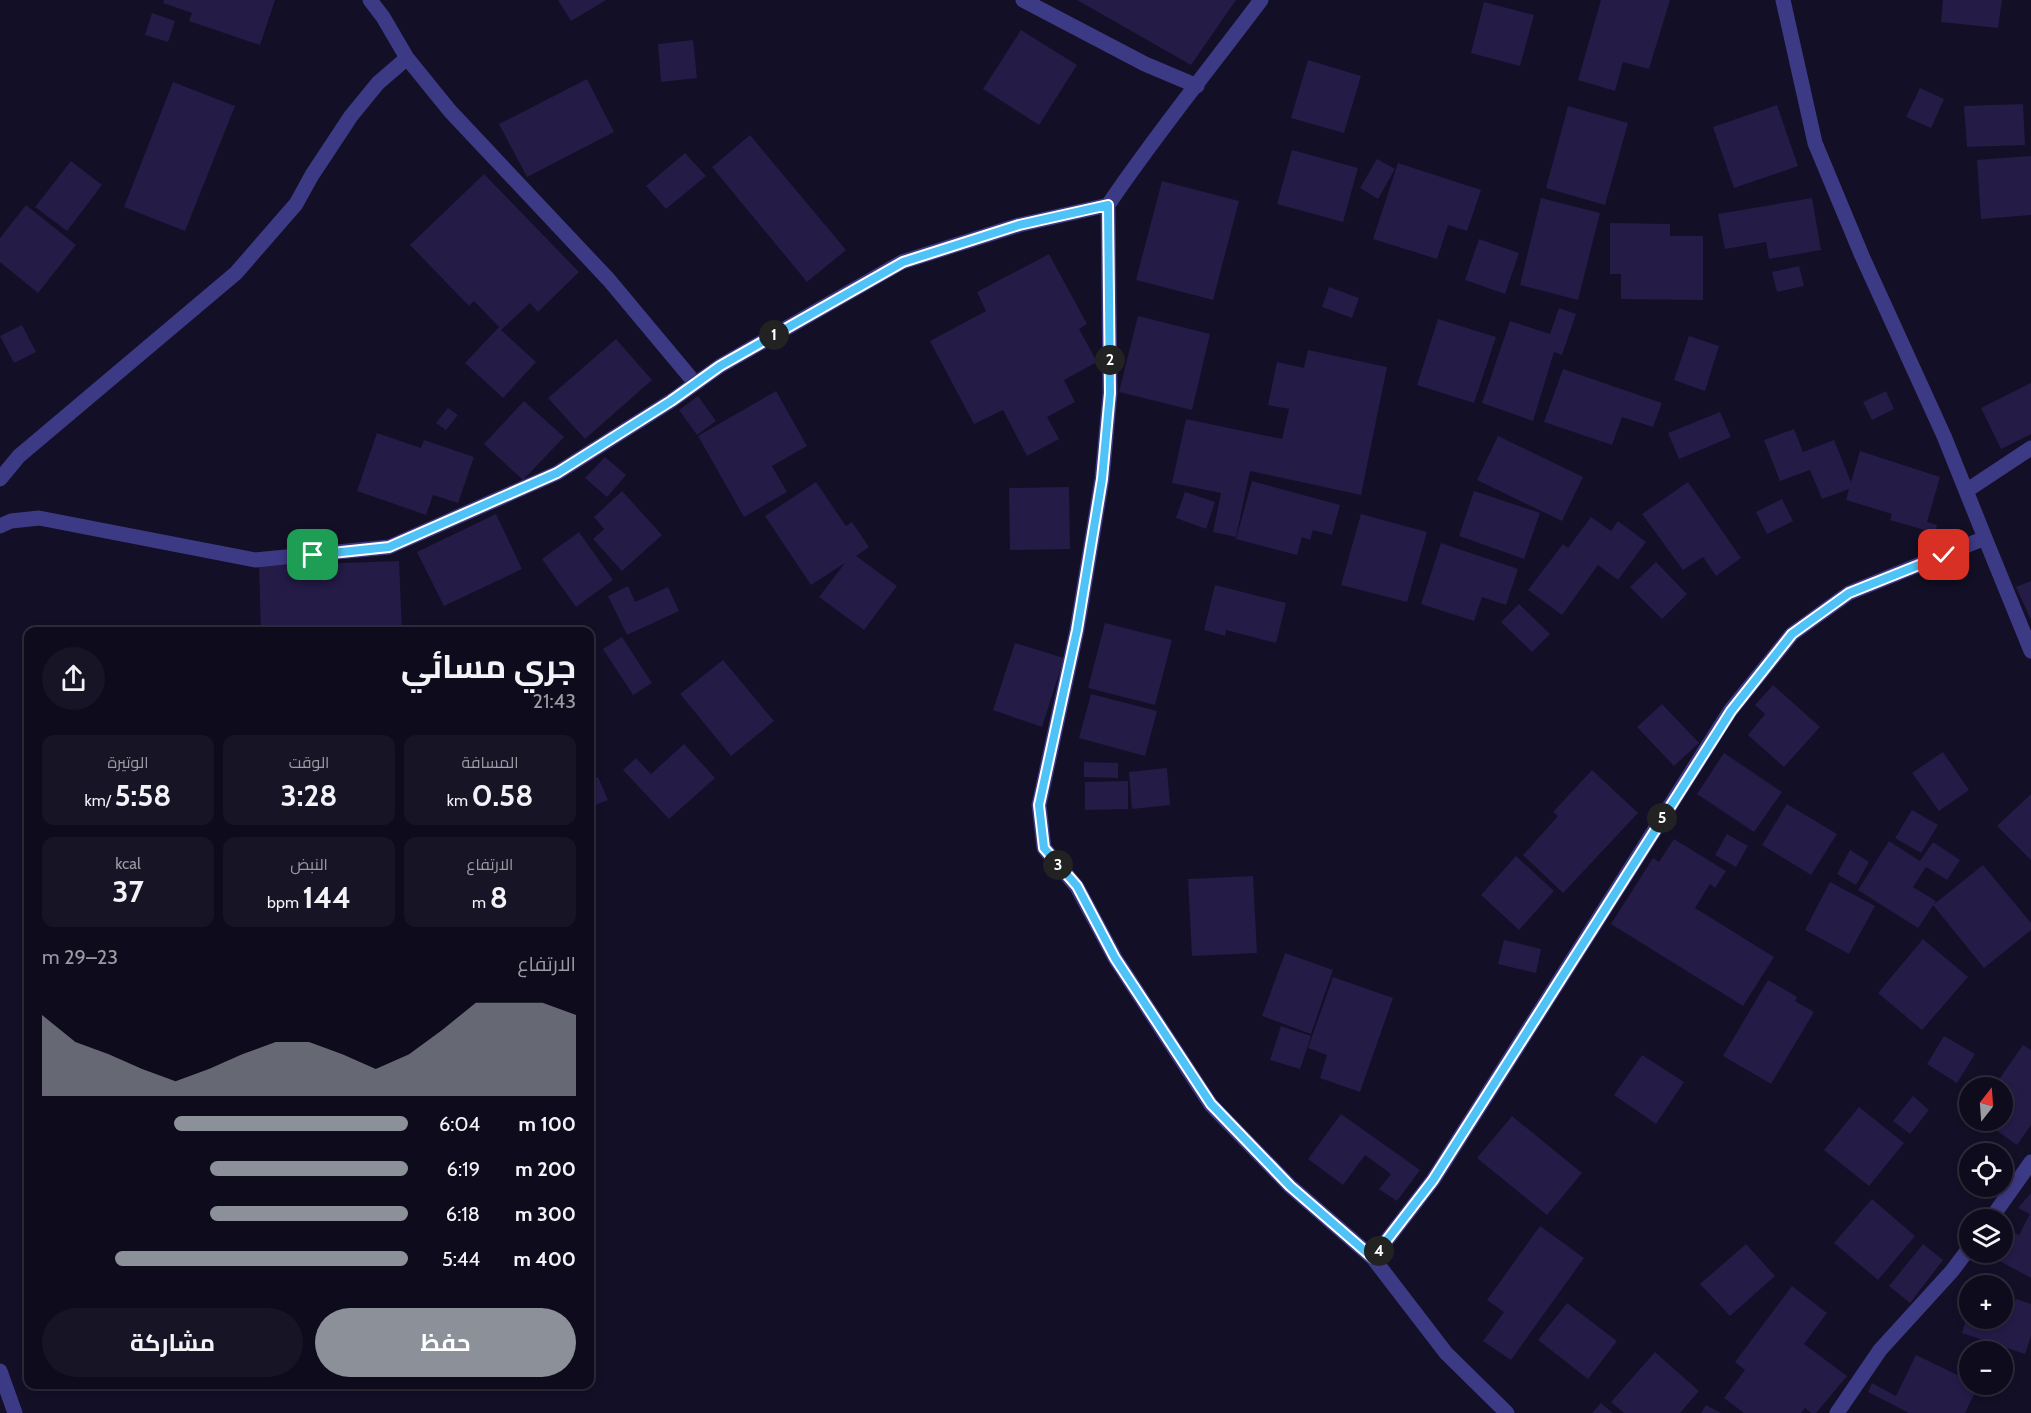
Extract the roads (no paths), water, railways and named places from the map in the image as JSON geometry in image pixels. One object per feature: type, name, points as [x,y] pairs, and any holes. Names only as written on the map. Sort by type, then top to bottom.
[{"type":"street","points":[[370,0],[383,17],[407,58],[450,111],[609,280],[695,383]]},
{"type":"street","points":[[1023,0],[1145,64],[1197,86]]},
{"type":"street","points":[[1261,0],[1197,86],[1145,150],[1108,205],[1110,393],[1102,479],[1077,630],[1039,805],[1044,848],[1077,886],[1115,958],[1211,1104],[1290,1186],[1373,1258],[1446,1353],[1507,1413]]},
{"type":"street","points":[[1783,0],[1815,144],[1862,256],[1944,436],[2031,651]]},
{"type":"street","points":[[0,479],[19,456],[236,273],[296,204],[312,175],[351,116],[378,83],[407,58]]},
{"type":"street","points":[[0,526],[11,521],[39,518],[255,560],[389,547],[557,473],[720,366],[903,262],[1019,225],[1108,205]]},
{"type":"street","points":[[1966,490],[2031,448]]},
{"type":"street","points":[[1373,1258],[1433,1180],[1731,711],[1792,634],[1849,593],[1985,538]]},
{"type":"street","points":[[1998,1209],[2031,1162]]},
{"type":"street","points":[[1836,1413],[1880,1350],[1959,1262]]},
{"type":"street","points":[[0,1371],[15,1413]]}]
